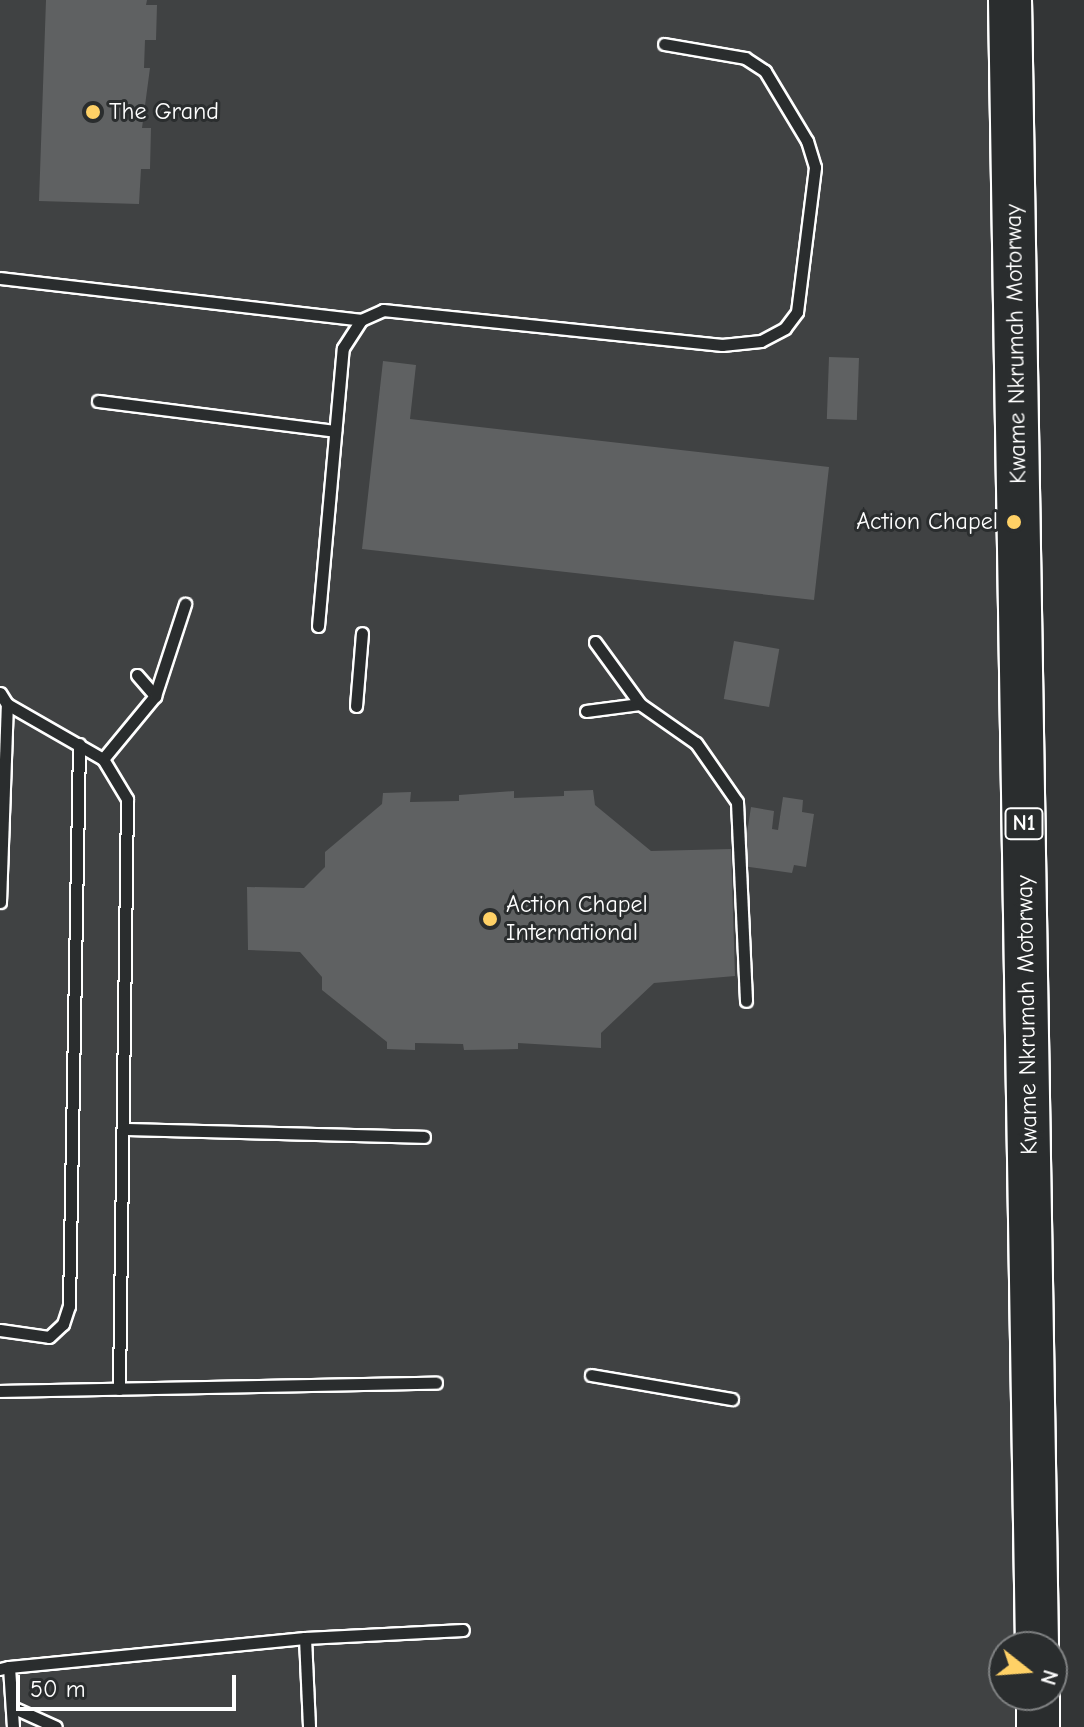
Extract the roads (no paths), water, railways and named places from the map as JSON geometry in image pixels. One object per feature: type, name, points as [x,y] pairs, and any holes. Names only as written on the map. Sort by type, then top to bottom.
[{"type":"highway","name":"Kwame Nkrumah Motorway","points":[[1010,0],[1037,1631]]},
{"type":"lane","points":[[0,278],[361,320],[383,310],[722,345],[761,341],[785,328],[797,312],[815,167],[807,141],[765,71],[745,58],[664,44]]},
{"type":"lane","points":[[318,626],[343,348],[361,320]]},
{"type":"lane","points":[[98,401],[335,431]]},
{"type":"lane","points":[[103,759],[155,696],[185,604]]},
{"type":"lane","points":[[356,706],[362,633]]},
{"type":"lane","points":[[595,642],[640,704],[696,743],[737,802],[746,1001]]},
{"type":"lane","points":[[137,675],[155,696]]},
{"type":"lane","points":[[4,698],[103,759],[127,799],[119,1389]]},
{"type":"lane","points":[[0,902],[4,698]]},
{"type":"lane","points":[[586,711],[640,704]]},
{"type":"lane","points":[[0,1330],[49,1337],[63,1324],[69,1306],[79,744]]},
{"type":"lane","points":[[123,1129],[424,1137]]},
{"type":"lane","points":[[591,1375],[732,1399]]},
{"type":"lane","points":[[0,1391],[436,1383]]},
{"type":"lane","points":[[13,1727],[5,1668],[305,1638],[463,1630]]},
{"type":"lane","points":[[305,1638],[309,1727]]},
{"type":"lane","points":[[12,1707],[56,1727]]},
{"type":"place","name":"The Grand","points":[[93,112]]},
{"type":"place","name":"Action Chapel","points":[[1014,522]]},
{"type":"place","name":"Action Chapel International","points":[[490,919]]}]
